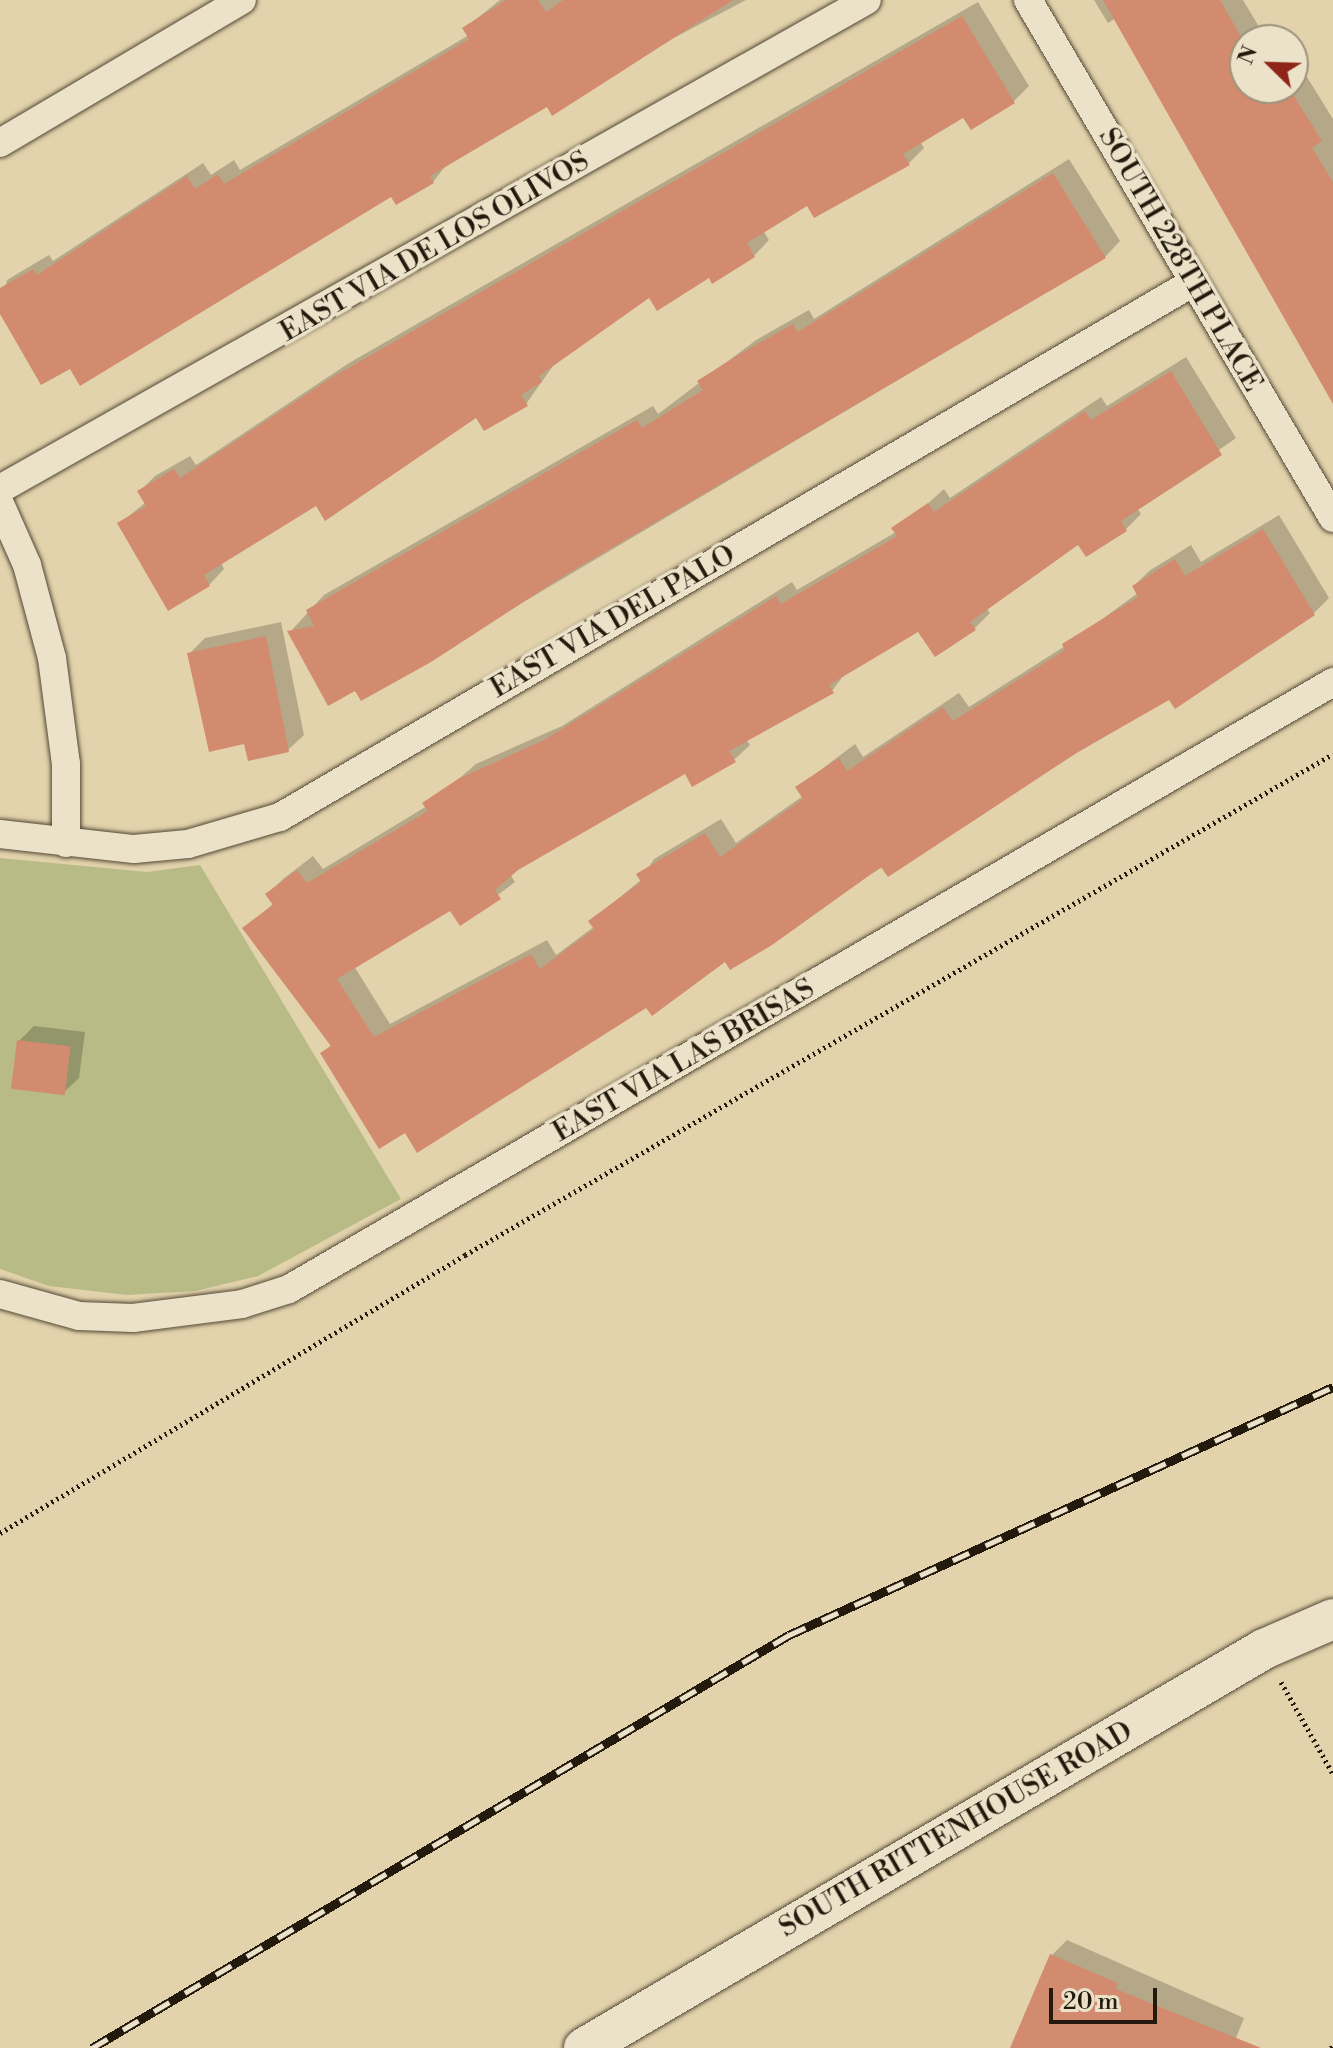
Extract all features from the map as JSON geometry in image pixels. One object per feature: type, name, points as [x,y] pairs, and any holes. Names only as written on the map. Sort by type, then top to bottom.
[{"type":"main road","name":"SOUTH RITTENHOUSE ROAD","points":[[584,2048],[1264,1649],[1333,1619]]},
{"type":"street","points":[[0,143],[242,0]]},
{"type":"street","name":"EAST VIA DE LOS OLIVOS","points":[[0,489],[867,0]]},
{"type":"street","name":"SOUTH 228TH PLACE","points":[[1028,0],[1333,518]]},
{"type":"street","name":"EAST VIA DEL PALO","points":[[0,834],[66,843],[188,844],[280,817],[1192,283]]},
{"type":"street","points":[[0,504],[52,658],[65,750],[66,843]]},
{"type":"street","name":"EAST VIA LAS BRISAS","points":[[0,1294],[79,1316],[133,1318],[230,1307],[289,1289],[1333,682]]},
{"type":"path","points":[[0,1533],[465,1255],[1333,754]]},
{"type":"path","points":[[1264,1649],[1333,1774]]},
{"type":"green space","points":[[0,858],[147,872],[200,865],[401,1199],[258,1276],[195,1291],[127,1295],[49,1286],[0,1269]]},
{"type":"building","points":[[506,0],[538,0],[546,12],[563,0],[733,0],[552,116],[547,107],[430,176],[434,183],[396,205],[391,197],[80,386],[70,369],[41,385],[0,314],[0,288],[33,269],[37,275],[187,176],[195,189],[218,174],[224,184],[469,39],[462,28]]},
{"type":"building","points":[[1103,0],[1220,0],[1234,24],[1229,24],[1229,104],[1299,104],[1322,141],[1312,148],[1333,182],[1333,404]]},
{"type":"building","points":[[962,16],[1015,103],[971,130],[963,118],[903,154],[910,165],[814,218],[807,206],[747,243],[755,257],[712,284],[709,278],[657,311],[649,298],[539,376],[542,382],[521,395],[528,406],[484,431],[476,418],[325,521],[316,506],[204,575],[210,586],[168,611],[117,523],[146,506],[137,491],[174,469],[180,478],[331,378]]},
{"type":"building","points":[[1053,173],[1106,258],[562,577],[431,662],[361,701],[355,691],[328,706],[287,631],[314,626],[306,610],[637,420],[642,428],[703,390],[697,381],[738,355],[793,324],[798,332]]},
{"type":"building","points":[[1171,371],[1222,455],[1121,521],[1127,531],[1086,557],[1078,545],[970,622],[976,630],[935,657],[918,632],[829,685],[834,693],[729,751],[736,762],[692,787],[685,774],[518,870],[495,890],[501,899],[460,926],[450,911],[337,979],[374,1037],[531,954],[540,969],[594,929],[588,921],[641,882],[636,874],[705,833],[720,857],[803,799],[795,787],[839,758],[847,771],[943,707],[953,721],[1065,650],[1062,644],[1138,597],[1132,586],[1175,559],[1185,576],[1263,529],[1315,615],[1175,709],[1169,700],[1078,752],[888,877],[881,867],[772,945],[730,970],[725,962],[652,1016],[646,1008],[417,1153],[405,1133],[379,1149],[320,1053],[331,1046],[242,928],[273,905],[265,894],[297,870],[307,883],[428,811],[422,803],[458,779],[544,740],[776,596],[781,604],[897,536],[891,528],[928,503],[934,512],[1085,411],[1091,420]]},
{"type":"building","points":[[266,636],[289,752],[248,761],[244,744],[209,752],[187,653]]},
{"type":"building","points":[[17,1040],[71,1047],[65,1095],[11,1089]]},
{"type":"building","points":[[1050,1954],[1118,1983],[1116,1989],[1261,2048],[1010,2048]]},
{"type":"railway","points":[[92,2048],[789,1635],[1333,1387]]}]
